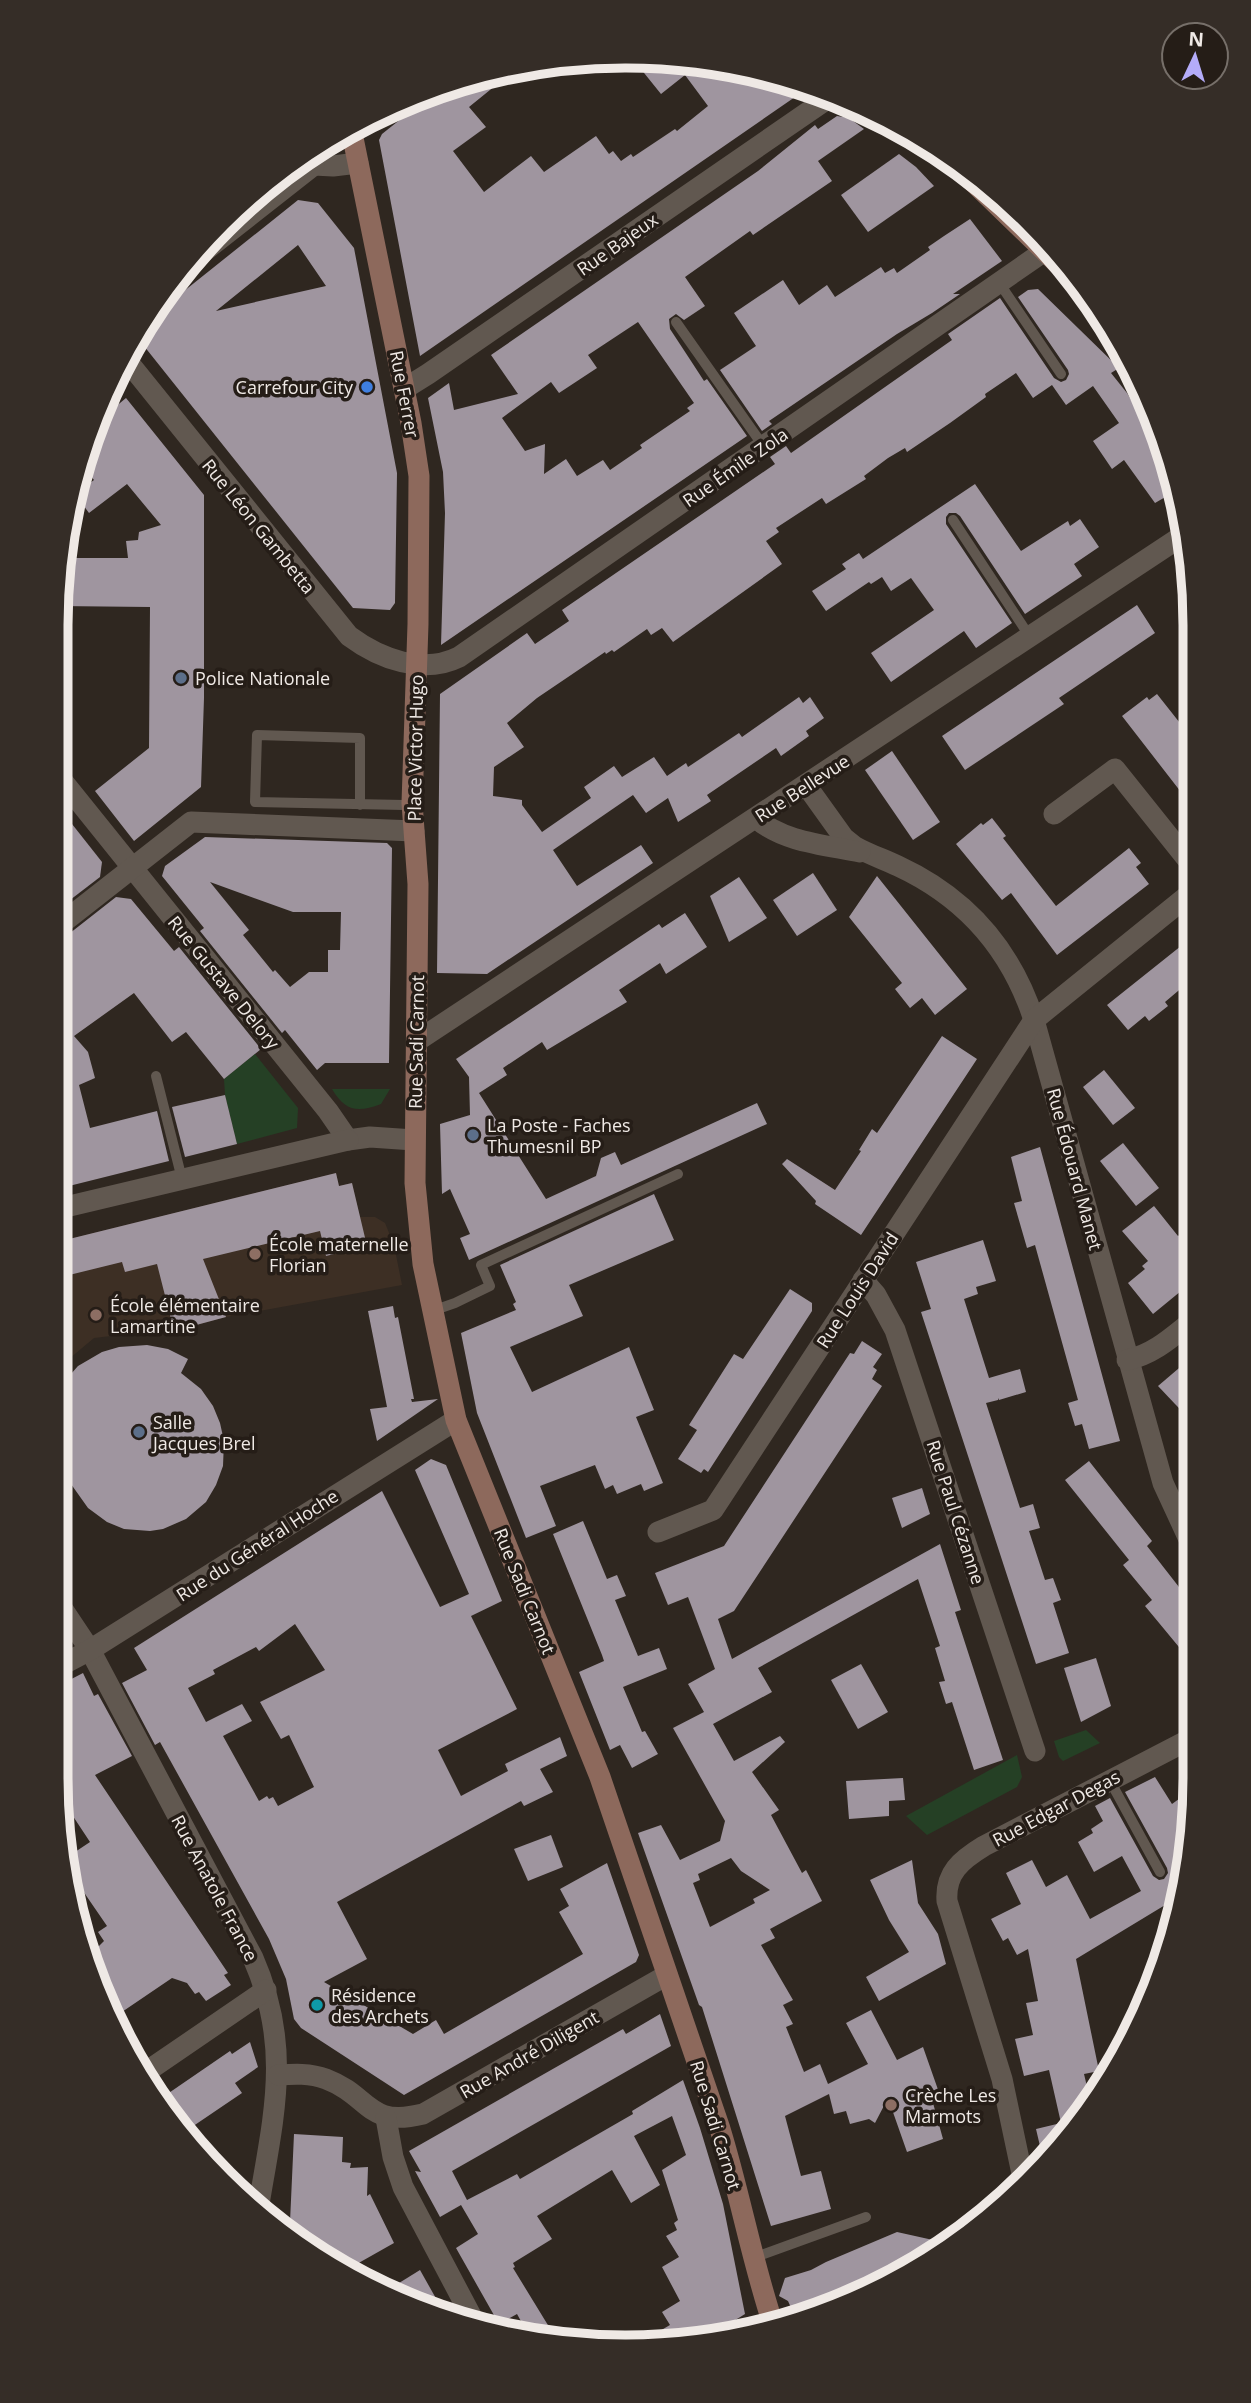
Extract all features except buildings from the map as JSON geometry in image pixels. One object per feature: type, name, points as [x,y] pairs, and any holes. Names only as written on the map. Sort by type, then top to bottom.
[{"type":"street","name":"Rue Bajeux","points":[[404,388],[451,359],[820,104]]},
{"type":"street","name":"Rue Ferrer","points":[[353,140],[404,388],[419,476],[416,665]]},
{"type":"street","points":[[316,162],[333,166],[358,163]]},
{"type":"street","name":"Rue Émile Zola","points":[[416,665],[440,665],[459,657],[1041,254]]},
{"type":"street","name":"Rue Léon Gambetta","points":[[132,367],[342,630],[370,650],[406,664],[416,665]]},
{"type":"street","name":"Rue Bellevue","points":[[417,1041],[1176,540]]},
{"type":"street","name":"Place Victor Hugo","points":[[414,831],[412,803],[416,665]]},
{"type":"street","points":[[1054,814],[1115,769],[1183,854]]},
{"type":"street","name":"Rue Édouard Manet","points":[[806,785],[844,838],[869,854],[923,879],[969,912],[1006,956],[1018,978],[1034,1020],[1163,1483],[1183,1526]]},
{"type":"street","name":"Rue Gustave Delory","points":[[68,788],[328,1111],[348,1140]]},
{"type":"street","name":"Rue Édouard Manet","points":[[756,818],[784,835],[869,854]]},
{"type":"street","points":[[68,918],[191,822],[414,831]]},
{"type":"street","name":"Rue Sadi Carnot","points":[[414,831],[418,884],[414,1140],[417,1215],[432,1311],[456,1420],[592,1755],[723,2140],[771,2316]]},
{"type":"street","name":"Rue Louis David","points":[[658,1532],[713,1510],[1034,1020],[1183,899]]},
{"type":"street","points":[[68,1206],[348,1140],[370,1137],[414,1140]]},
{"type":"street","name":"Rue Paul Cézanne","points":[[863,1280],[876,1295],[895,1330],[1035,1751]]},
{"type":"street","points":[[1128,1360],[1143,1357],[1157,1349],[1183,1328]]},
{"type":"street","name":"Rue du Général Hoche","points":[[68,1662],[456,1420]]},
{"type":"street","name":"Rue Anatole France","points":[[68,1617],[90,1650],[253,1958],[266,1990],[275,2029],[278,2075],[260,2198]]},
{"type":"street","name":"Rue Edgar Degas","points":[[1021,2170],[1002,2079],[947,1901],[946,1888],[950,1876],[958,1864],[970,1854],[1183,1742]]},
{"type":"street","name":"Rue André Diligent","points":[[386,2118],[423,2114],[667,1975]]},
{"type":"street","points":[[151,2069],[266,1990]]},
{"type":"street","points":[[278,2075],[300,2074],[325,2079],[386,2118],[393,2157],[403,2187],[469,2312]]},
{"type":"lane","points":[[1000,284],[1061,374]]},
{"type":"lane","points":[[676,322],[764,447]]},
{"type":"lane","points":[[953,520],[1030,637]]},
{"type":"lane","points":[[359,805],[360,738],[257,735],[255,802],[359,805],[404,806],[412,803]]},
{"type":"lane","points":[[156,1076],[182,1179]]},
{"type":"lane","points":[[432,1311],[490,1286],[481,1265],[678,1174]]},
{"type":"lane","points":[[1109,1779],[1160,1872]]},
{"type":"lane","points":[[753,2258],[866,2217]]},
{"type":"shaded area","name":"École maternelle Florian","points":[[336,1173],[339,1186],[352,1183],[360,1217],[375,1217],[385,1223],[394,1245],[402,1285],[226,1317],[189,1327],[94,1338],[68,1360],[68,1239]]},
{"type":"green space","points":[[255,1054],[298,1108],[297,1128],[237,1144],[225,1095],[224,1079]]},
{"type":"green space","points":[[332,1089],[390,1089],[381,1104],[358,1109],[347,1106]]},
{"type":"green space","points":[[1086,1730],[1100,1743],[1063,1761],[1054,1741]]},
{"type":"green space","points":[[1017,1755],[1022,1777],[1017,1787],[927,1835],[906,1816]]},
{"type":"place","name":"Carrefour City","points":[[367,387]]},
{"type":"place","name":"Police Nationale","points":[[181,678]]},
{"type":"place","name":"La Poste - Faches Thumesnil BP","points":[[473,1135]]},
{"type":"place","name":"École maternelle Florian","points":[[255,1254]]},
{"type":"place","name":"École élémentaire Lamartine","points":[[96,1315]]},
{"type":"place","name":"Salle Jacques Brel","points":[[139,1432]]},
{"type":"place","name":"Résidence des Archets","points":[[317,2005]]},
{"type":"place","name":"Crèche Les Marmots","points":[[891,2105]]}]
